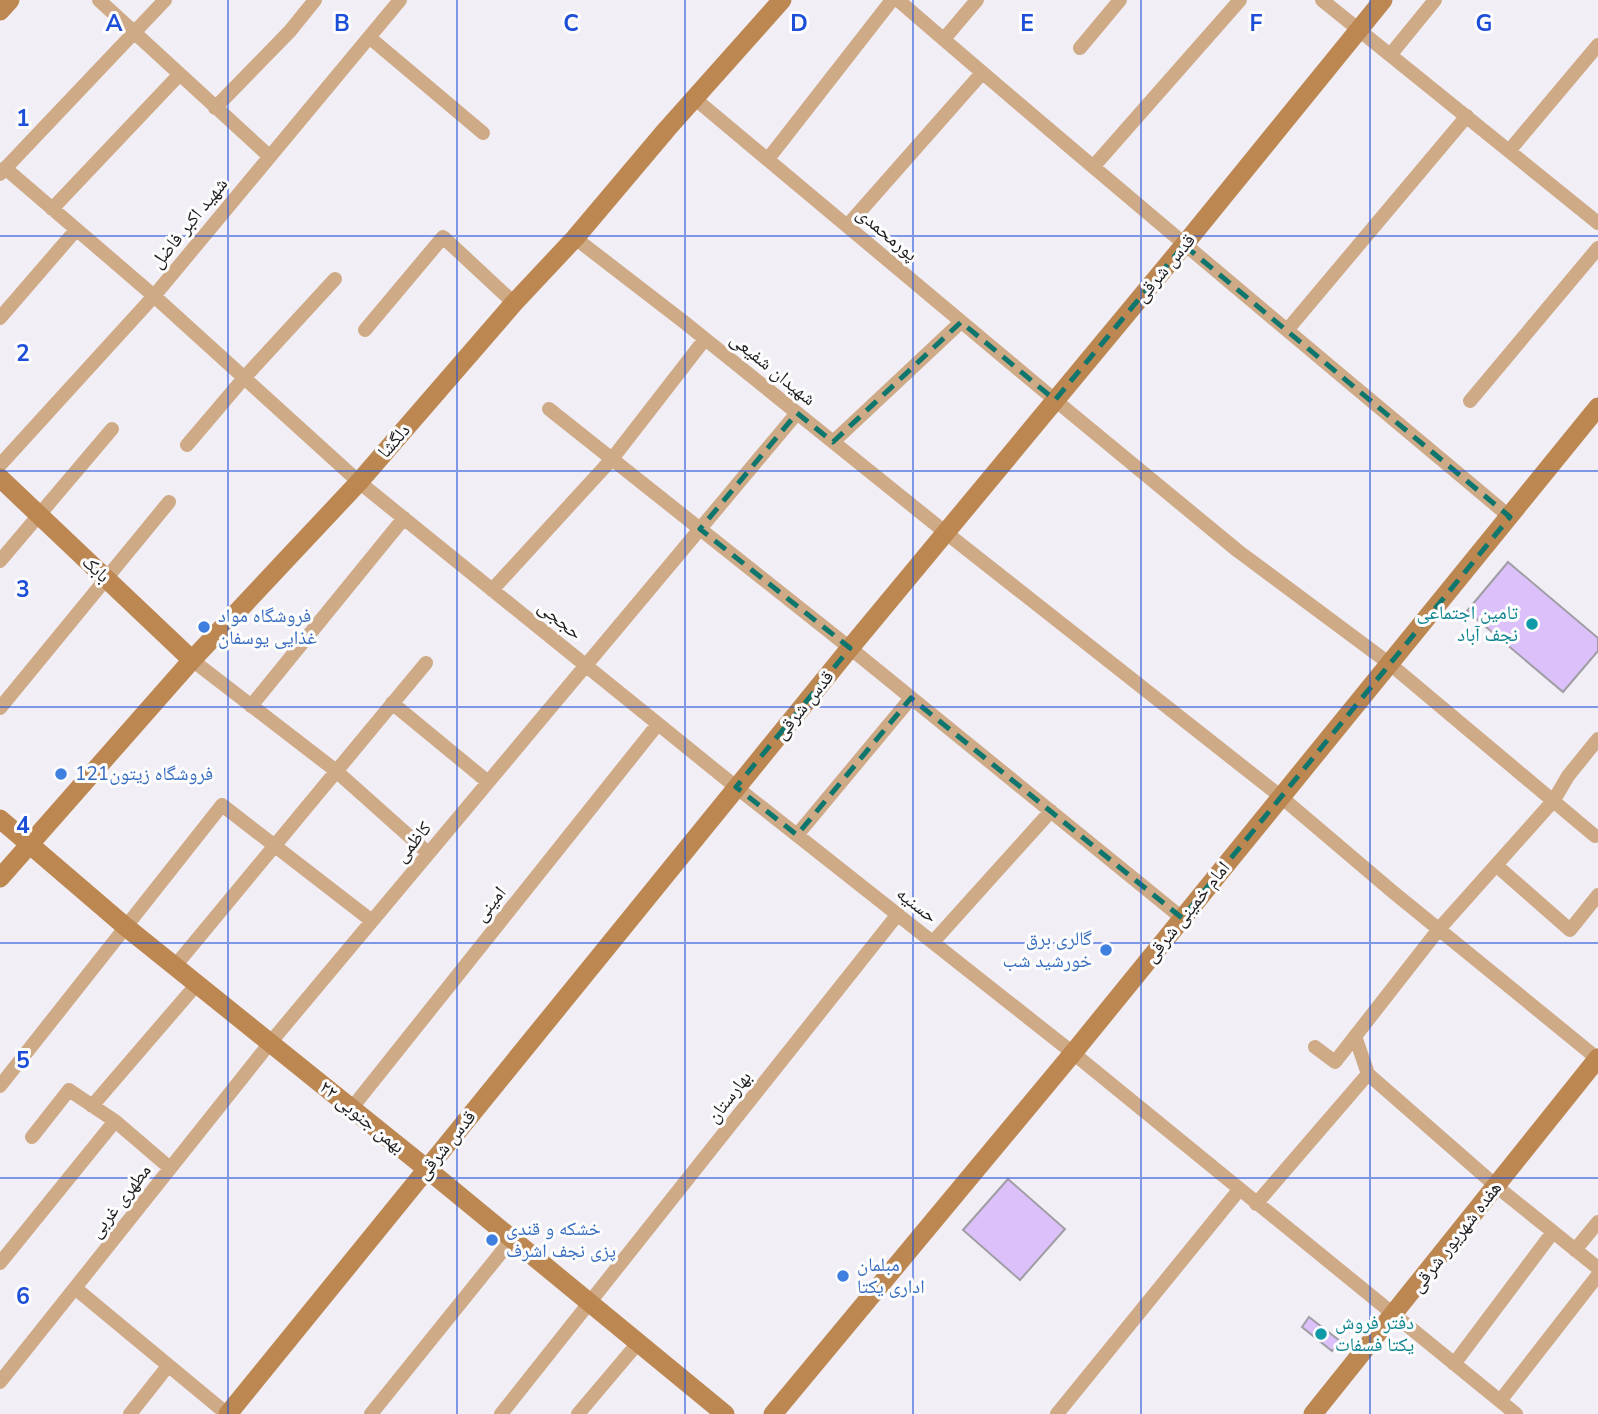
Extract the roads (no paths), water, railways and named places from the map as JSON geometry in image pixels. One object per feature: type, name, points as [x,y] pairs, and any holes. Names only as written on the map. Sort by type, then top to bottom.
[{"type":"street","points":[[0,11],[10,0]]},
{"type":"street","points":[[99,0],[269,156]]},
{"type":"street","points":[[3,171],[166,0]]},
{"type":"street","points":[[215,108],[290,31],[314,0]]},
{"type":"street","name":"شهید اکبر فاضل","points":[[0,465],[154,296],[400,0]]},
{"type":"street","name":"دلگشا","points":[[0,878],[192,660],[359,482],[782,0]]},
{"type":"street","points":[[768,159],[892,0]]},
{"type":"street","points":[[898,0],[1184,245],[1510,517]]},
{"type":"street","points":[[944,39],[977,0]]},
{"type":"street","points":[[1080,48],[1120,0]]},
{"type":"street","points":[[1093,167],[1240,0]]},
{"type":"street","points":[[1322,0],[1598,223]]},
{"type":"street","name":"قدس شرقی","points":[[228,1414],[736,787],[1383,0]]},
{"type":"street","points":[[1391,54],[1435,0]]},
{"type":"street","points":[[369,37],[483,134]]},
{"type":"street","points":[[1509,151],[1598,45]]},
{"type":"street","points":[[847,226],[982,73]]},
{"type":"street","points":[[52,209],[179,75]]},
{"type":"street","name":"پورمحمدی","points":[[694,98],[1238,551],[1390,664],[1595,836]]},
{"type":"street","points":[[1288,330],[1467,116]]},
{"type":"street","name":"حججی","points":[[3,171],[154,296],[359,482],[736,787]]},
{"type":"street","points":[[0,318],[76,230]]},
{"type":"street","points":[[365,330],[443,237],[514,303]]},
{"type":"street","name":"شهیدان شفیعی","points":[[575,238],[1280,796],[1598,1058]]},
{"type":"street","points":[[1470,401],[1598,248]]},
{"type":"street","points":[[187,445],[335,279]]},
{"type":"street","points":[[833,442],[961,322]]},
{"type":"street","points":[[492,590],[612,459],[705,339]]},
{"type":"street","name":"امام خمینی شرقی","points":[[773,1414],[1073,1053],[1598,407]]},
{"type":"street","points":[[549,409],[850,648],[1182,918]]},
{"type":"street","name":"کاظمی","points":[[270,1043],[797,413]]},
{"type":"street","points":[[0,561],[112,429]]},
{"type":"street","name":"بابک","points":[[0,478],[192,660]]},
{"type":"street","points":[[0,708],[169,502]]},
{"type":"street","points":[[251,705],[404,518]]},
{"type":"street","points":[[192,660],[335,770],[428,853]]},
{"type":"street","points":[[175,966],[426,663]]},
{"type":"street","points":[[797,835],[911,698]]},
{"type":"street","points":[[392,703],[488,782]]},
{"type":"street","name":"امینی","points":[[351,1109],[658,724]]},
{"type":"street","points":[[1315,1047],[1335,1062],[1439,929],[1554,800],[1567,776],[1598,739]]},
{"type":"street","name":"حسنیه","points":[[736,787],[1073,1053],[1513,1413]]},
{"type":"street","points":[[0,1086],[222,805],[372,921]]},
{"type":"street","points":[[933,942],[1051,811]]},
{"type":"street","name":"۲۲ بهمن جنوبی","points":[[0,819],[126,927],[427,1169],[725,1414]]},
{"type":"street","points":[[1497,866],[1570,930],[1598,895]]},
{"type":"street","name":"بهارستان","points":[[501,1414],[898,915]]},
{"type":"street","points":[[92,1106],[197,984]]},
{"type":"street","points":[[1355,1036],[1368,1074],[1496,1186],[1598,1268]]},
{"type":"street","name":"مطهری غربی","points":[[0,1382],[270,1043]]},
{"type":"street","name":"هفده شهریور شرقی","points":[[1313,1414],[1598,1058]]},
{"type":"street","points":[[1256,1204],[1368,1074]]},
{"type":"street","points":[[32,1137],[69,1090],[115,1121],[170,1168]]},
{"type":"street","points":[[0,1263],[115,1121]]},
{"type":"street","points":[[1057,1414],[1239,1190]]},
{"type":"street","points":[[1575,1250],[1598,1222]]},
{"type":"street","points":[[1454,1364],[1553,1232]]},
{"type":"street","points":[[371,1414],[512,1239]]},
{"type":"street","points":[[1500,1401],[1598,1275]]},
{"type":"street","points":[[75,1289],[228,1414]]},
{"type":"street","points":[[578,1414],[638,1343]]},
{"type":"street","points":[[130,1414],[168,1366]]},
{"type":"place","name":"تامین اجتماعی نجف آباد","points":[[1532,624]]},
{"type":"place","name":"فروشگاه مواد غذایی یوسفان","points":[[204,627]]},
{"type":"place","name":"فروشگاه زیتون121","points":[[61,774]]},
{"type":"place","name":"گالری برق خورشید شب","points":[[1106,950]]},
{"type":"place","name":"خشکه و قندی پزی نجف اشرف","points":[[492,1240]]},
{"type":"place","name":"مبلمان اداری یکتا","points":[[843,1276]]},
{"type":"place","name":"دفتر فروش یکتا فسفات","points":[[1321,1334]]}]
